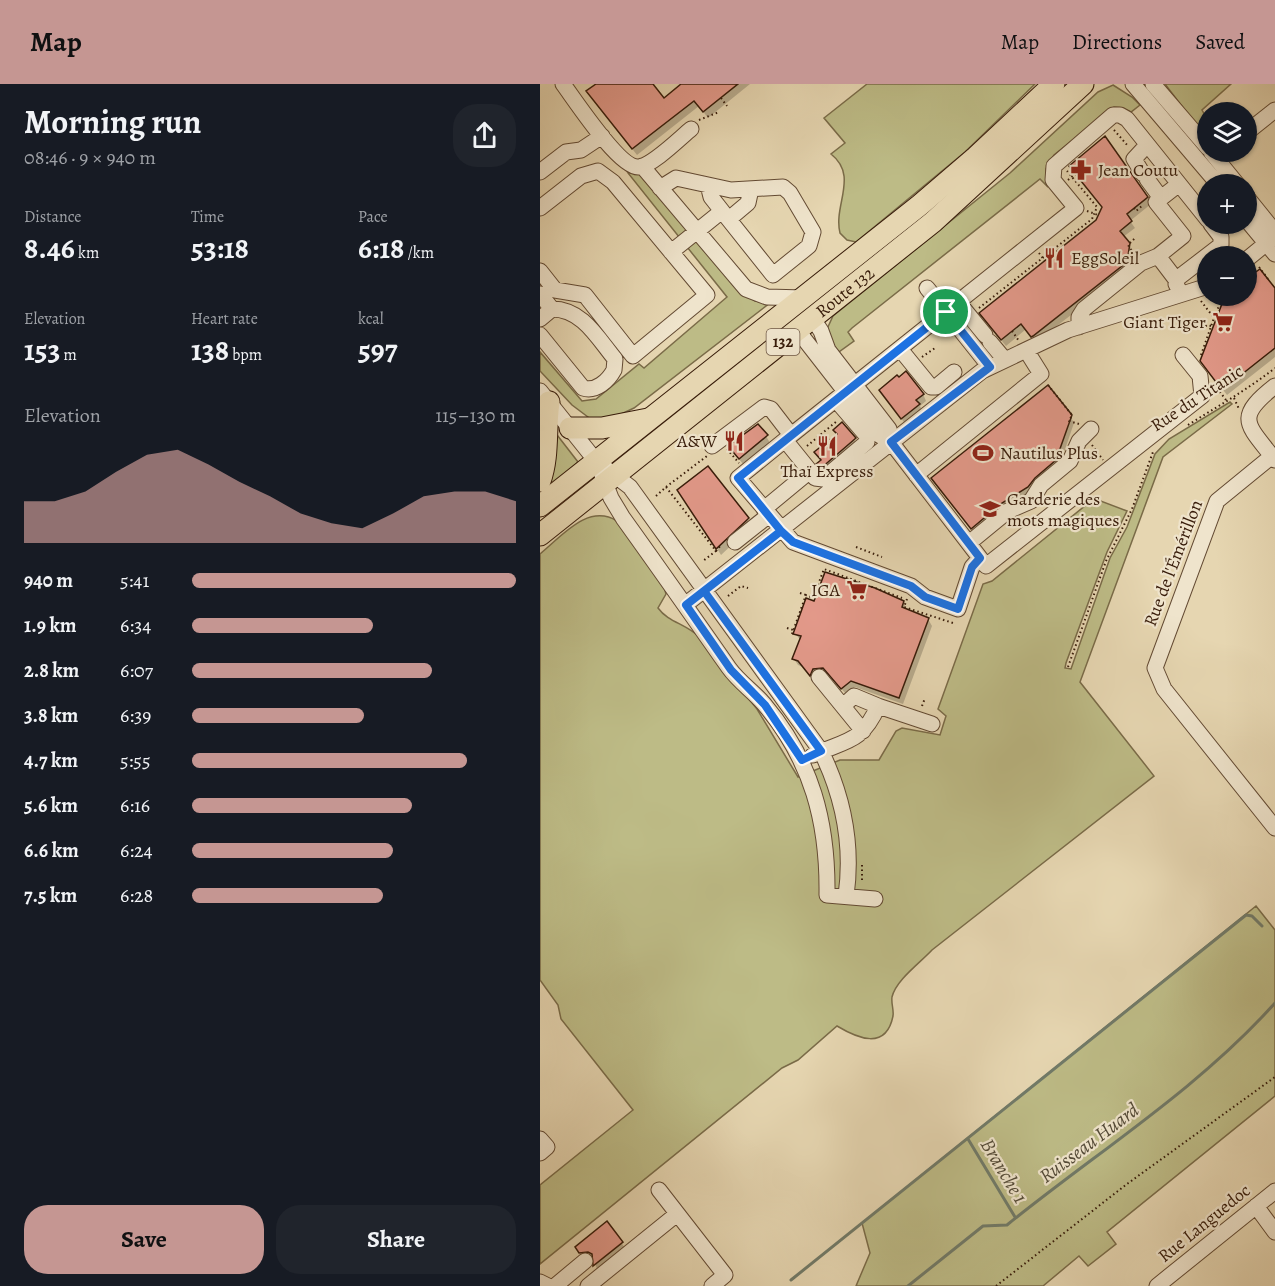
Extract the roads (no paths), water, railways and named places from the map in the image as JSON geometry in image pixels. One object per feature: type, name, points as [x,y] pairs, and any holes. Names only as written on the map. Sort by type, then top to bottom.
[{"type":"highway","name":"Route 132","points":[[540,506],[804,298],[959,172],[1054,84]]},
{"type":"highway","name":"Route 132","points":[[540,535],[805,325],[965,194],[1083,84]]},
{"type":"highway","points":[[540,481],[546,458],[544,397]]},
{"type":"highway","points":[[570,428],[602,428],[648,419]]},
{"type":"street","points":[[563,84],[625,163],[634,167],[642,166],[691,129]]},
{"type":"street","points":[[1133,84],[1197,142]]},
{"type":"street","points":[[1153,84],[1197,137]]},
{"type":"street","points":[[1257,124],[1275,110]]},
{"type":"street","points":[[980,558],[972,567],[958,609],[925,597],[911,586],[793,542],[781,531],[738,478],[1076,208],[1052,176],[1058,160],[1116,115],[1124,117],[1197,206]]},
{"type":"street","points":[[542,168],[566,152],[582,150],[602,136]]},
{"type":"street","points":[[1079,327],[1079,317],[1084,309],[1141,263],[1158,256],[1183,236],[1156,202],[1134,159],[1148,145]]},
{"type":"street","points":[[1218,162],[1229,174]]},
{"type":"street","points":[[642,166],[746,289],[767,297],[804,298]]},
{"type":"street","points":[[540,208],[581,176],[598,171],[613,182],[707,295],[633,356],[585,295],[555,290],[540,271]]},
{"type":"street","points":[[660,188],[676,178],[731,190],[778,186],[786,189],[811,227],[813,237],[809,246],[774,275],[711,197],[708,185]]},
{"type":"street","points":[[1155,200],[1179,184]]},
{"type":"street","points":[[671,252],[697,232],[748,203],[751,189]]},
{"type":"street","points":[[1257,215],[1273,242]]},
{"type":"street","points":[[1257,228],[1273,242]]},
{"type":"street","points":[[686,605],[891,442],[990,367],[1024,347],[1179,288],[1221,244],[1218,234]]},
{"type":"street","points":[[1257,258],[1273,242]]},
{"type":"street","points":[[1158,256],[1179,288],[1197,292]]},
{"type":"street","points":[[927,288],[990,367]]},
{"type":"street","points":[[540,294],[546,314],[567,310],[579,317],[615,359],[614,370],[598,387],[583,388],[540,335]]},
{"type":"street","points":[[958,302],[1005,360]]},
{"type":"street","points":[[712,446],[764,407],[773,412],[815,478],[823,478],[867,442],[866,435],[842,397],[805,325]]},
{"type":"street","points":[[916,475],[1041,374],[1024,347]]},
{"type":"street","points":[[900,349],[931,387],[936,387],[954,372]]},
{"type":"street","points":[[842,397],[879,435],[891,442],[986,566],[1202,396],[1200,376],[1183,355]]},
{"type":"street","name":"Rue du Titanic","points":[[1273,458],[1251,429],[1248,418],[1253,404],[1275,386]]},
{"type":"street","points":[[544,397],[610,480],[615,508],[731,670],[765,705],[802,760],[822,816],[827,860],[827,895],[875,899]]},
{"type":"street","points":[[969,543],[1008,511],[1031,501],[1041,485],[1070,461],[1086,432]]},
{"type":"street","name":"Rue de l'Émérillon","points":[[1273,458],[1217,501],[1156,663],[1156,673],[1164,688],[1275,828]]},
{"type":"street","points":[[728,544],[810,471]]},
{"type":"street","points":[[610,480],[628,485],[821,751],[843,814],[848,854],[846,896]]},
{"type":"street","points":[[819,677],[863,731]]},
{"type":"street","points":[[843,706],[854,696],[932,724]]},
{"type":"street","points":[[802,760],[821,751],[844,745],[863,731],[878,706]]},
{"type":"street","points":[[540,1139],[547,1148],[540,1153]]},
{"type":"street","points":[[659,1190],[725,1275],[712,1286]]},
{"type":"street","name":"Rue Languedoc","points":[[1157,1286],[1275,1191]]},
{"type":"street","points":[[1256,1206],[1275,1232]]},
{"type":"street","points":[[588,1286],[677,1214]]},
{"type":"street","points":[[555,1286],[585,1261]]},
{"type":"street","points":[[540,1282],[548,1286]]},
{"type":"waterway","points":[[791,1280],[1246,915],[1252,916],[1262,926]]},
{"type":"waterway","name":"Ruisseau Huard","points":[[908,1286],[983,1226],[1007,1225],[1146,1119],[1213,1064],[1275,1003]]},
{"type":"waterway","name":"Branche 1","points":[[968,1139],[1015,1217]]},
{"type":"place","name":"Jean Coutu","points":[[1081,170]]},
{"type":"place","name":"EggSoleil","points":[[1054,258]]},
{"type":"place","name":"Giant Tiger","points":[[1223,322]]},
{"type":"place","name":"A&W","points":[[734,441]]},
{"type":"place","name":"Thaï Express","points":[[827,446]]},
{"type":"place","name":"Nautilus Plus","points":[[983,453]]},
{"type":"place","name":"Garderie des mots magiques","points":[[990,509]]},
{"type":"place","name":"IGA","points":[[857,590]]}]
